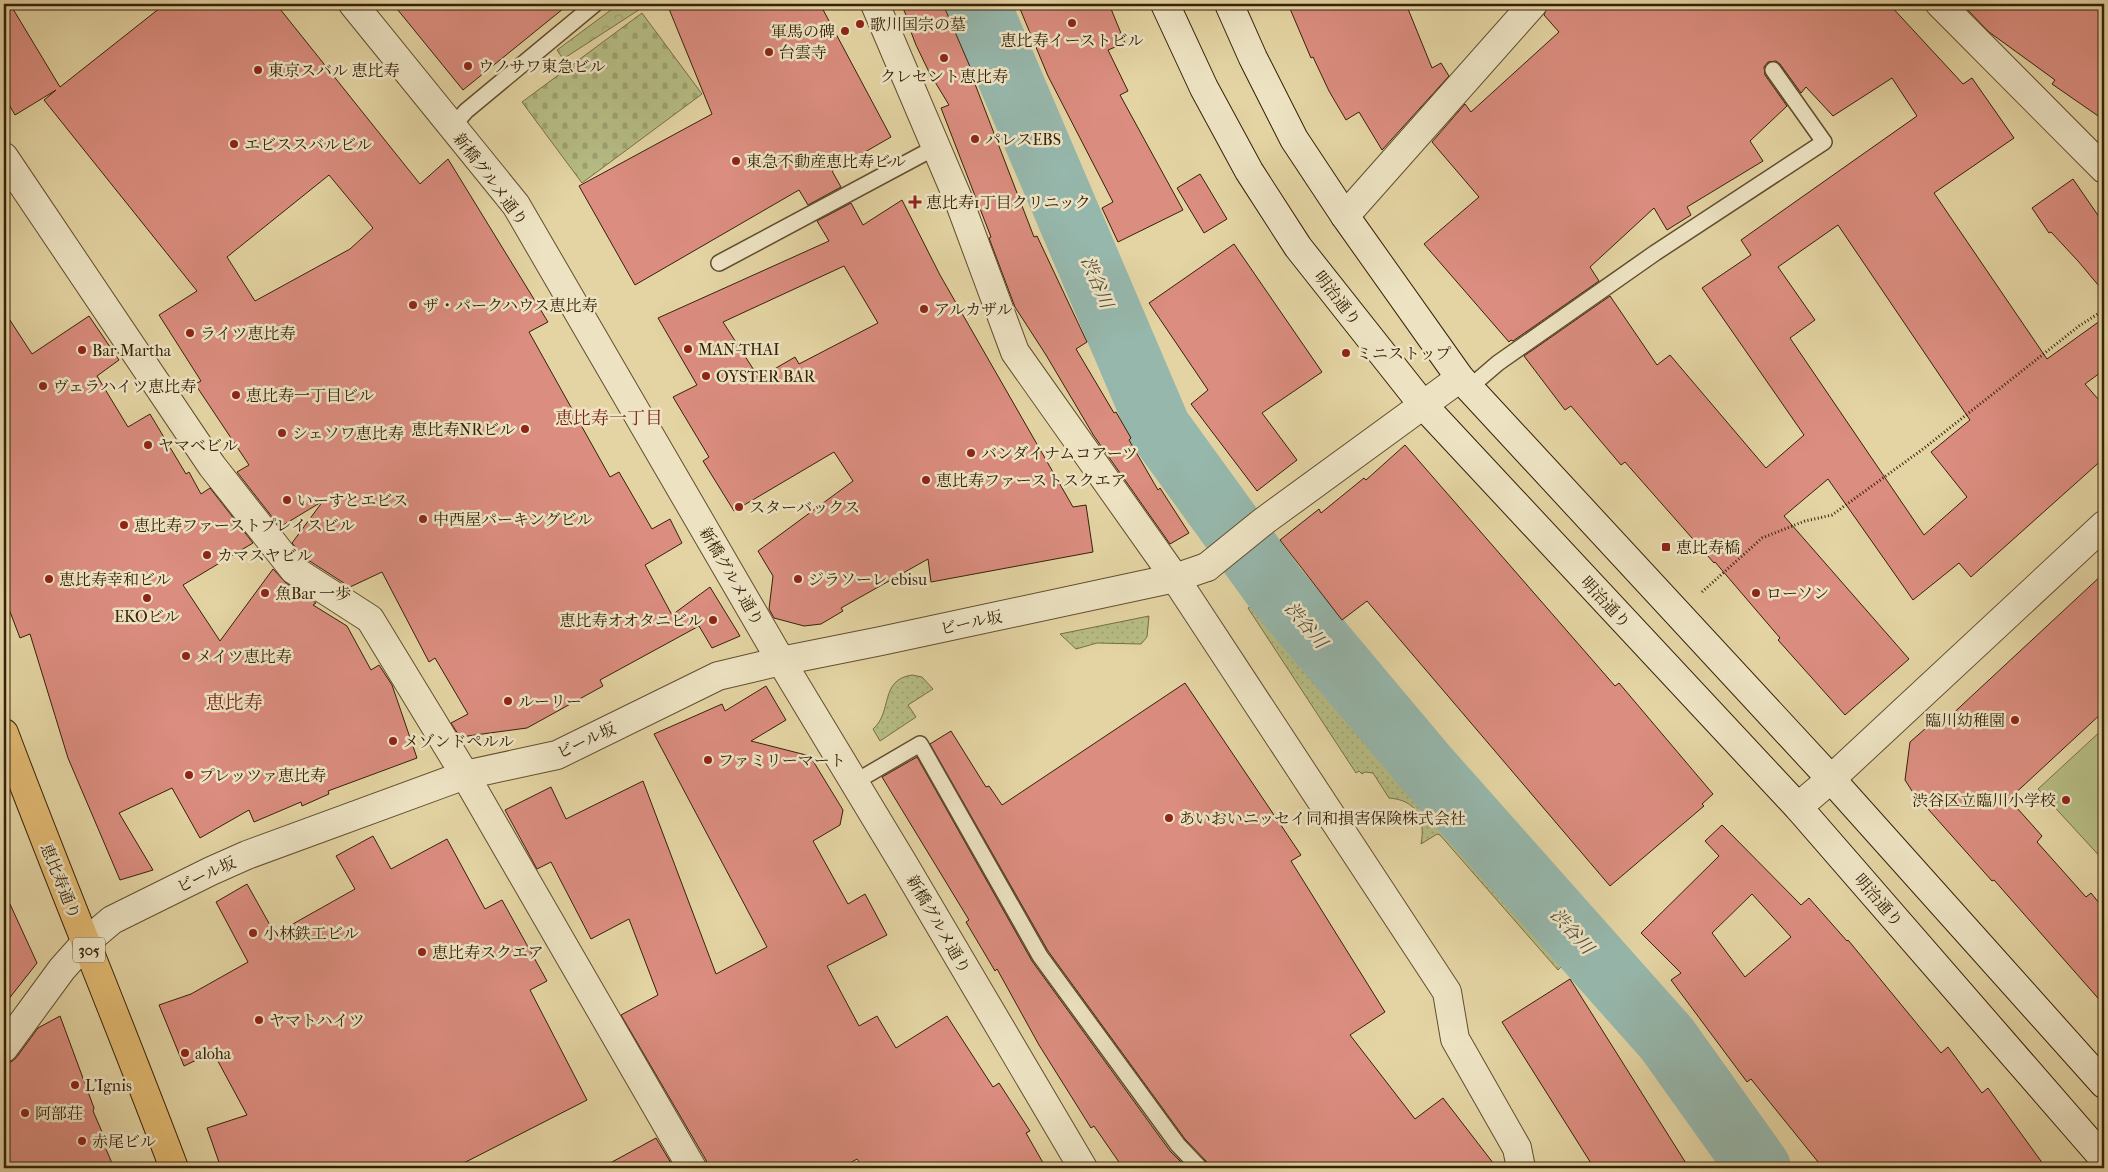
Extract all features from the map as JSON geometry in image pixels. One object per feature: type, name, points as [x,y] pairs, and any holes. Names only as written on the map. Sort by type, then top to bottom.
[{"type":"main road","name":"恵比寿通り","points":[[4,733],[57,874],[122,1030],[174,1168]]},
{"type":"street","name":"新橋グルメ通り","points":[[352,4],[516,206],[781,661],[855,782],[1083,1168]]},
{"type":"street","points":[[875,4],[959,201],[1015,352],[1175,578],[1446,992],[1455,1039],[1517,1148],[1521,1168]]},
{"type":"street","name":"明治通り","points":[[1165,4],[1204,88],[1253,178],[1298,247],[1423,405],[1798,807],[2104,1159]]},
{"type":"street","points":[[1229,4],[1294,139],[1345,216],[1465,382],[1831,779],[2104,1084]]},
{"type":"street","points":[[1345,216],[1532,4]]},
{"type":"street","points":[[1940,4],[2104,169]]},
{"type":"street","points":[[4,157],[212,466],[294,570],[370,620],[465,775],[692,1168]]},
{"type":"street","points":[[1423,405],[1465,382]]},
{"type":"street","name":"ビール坂","points":[[4,1048],[62,969],[86,942],[112,920],[210,871],[247,855],[465,775],[557,755],[718,676],[1175,578],[1207,567],[1264,521],[1423,405]]},
{"type":"street","points":[[1798,807],[1831,779],[2104,525]]},
{"type":"lane","points":[[452,127],[466,111],[595,4]]},
{"type":"lane","points":[[1465,382],[1498,363],[1655,253],[1824,142],[1773,70]]},
{"type":"lane","points":[[719,262],[936,147]]},
{"type":"lane","points":[[855,782],[920,744],[1040,956],[1178,1145],[1200,1168]]},
{"type":"path","points":[[1702,592],[1762,538],[1805,521],[1832,515],[1923,449],[2079,326],[2104,310]]},
{"type":"green space","points":[[619,4],[648,4],[563,59],[557,50]]},
{"type":"green space","points":[[642,13],[702,94],[582,183],[522,102]]},
{"type":"green space","points":[[1253,606],[1563,965],[1558,970],[1440,835],[1437,834],[1421,844],[1422,826],[1417,812],[1412,807],[1406,802],[1389,798],[1373,773],[1365,772],[1362,774],[1359,771],[1356,773],[1248,608]]},
{"type":"green space","points":[[1149,616],[1147,637],[1141,644],[1097,643],[1076,649],[1060,634]]},
{"type":"green space","points":[[912,675],[922,677],[933,689],[908,705],[916,717],[880,741],[873,729],[883,714],[890,690],[902,678]]},
{"type":"green space","points":[[2104,728],[2104,861],[2038,789]]},
{"type":"building","points":[[4,4],[10,4],[60,87],[165,4],[276,4],[420,184],[448,159],[548,322],[529,332],[610,477],[619,472],[652,529],[670,519],[682,543],[645,565],[672,615],[710,587],[740,636],[712,648],[699,626],[600,680],[603,686],[527,728],[460,737],[451,723],[468,714],[435,658],[429,662],[382,572],[350,587],[305,558],[292,543],[323,501],[280,527],[237,472],[249,465],[195,384],[201,381],[159,315],[197,291],[44,100],[56,90],[15,115],[4,96]],"holes":[[[329,175],[373,228],[350,249],[255,301],[227,257]]]},
{"type":"building","name":"ウノサワ東急ビル","points":[[393,4],[569,4],[463,90]]},
{"type":"building","name":"東急不動産恵比寿ビル","points":[[667,4],[820,4],[891,137],[832,171],[841,187],[808,205],[799,190],[635,285],[579,186],[712,114]]},
{"type":"building","points":[[901,4],[943,4],[977,83],[975,84],[1034,237],[1037,236],[1087,342],[1076,349],[1114,413],[1116,412],[1131,438],[1129,440],[1158,490],[1160,488],[1189,533],[1170,544],[1094,436],[1015,307],[989,238],[991,237],[941,108],[949,105],[929,72],[916,45],[911,32],[911,26]]},
{"type":"building","points":[[1018,4],[1109,4],[1125,43],[1108,50],[1128,91],[1120,95],[1183,210],[1118,242],[1102,208],[1113,202],[1048,76]]},
{"type":"building","points":[[1288,4],[1406,4],[1432,68],[1441,63],[1449,76],[1382,150],[1359,112],[1346,120],[1329,91],[1313,57],[1311,58]]},
{"type":"building","points":[[1548,4],[1889,4],[1963,84],[1972,78],[2014,138],[1934,193],[2047,359],[2104,318],[2104,370],[2085,384],[2104,406],[2104,458],[1971,577],[1959,563],[1913,600],[1828,479],[1784,516],[1909,659],[1845,715],[1778,640],[1780,638],[1715,562],[1625,462],[1621,465],[1571,406],[1565,410],[1524,356],[1610,296],[1657,365],[1670,355],[1766,468],[1804,435],[1702,288],[1751,255],[1741,240],[1917,116],[1892,78],[1833,116],[1806,87],[1801,93],[1780,64],[1776,61],[1768,62],[1764,67],[1765,75],[1787,106],[1750,141],[1763,161],[1687,207],[1691,215],[1667,230],[1654,208],[1590,267],[1599,281],[1509,342],[1424,244],[1479,197],[1432,142],[1465,104],[1471,112],[1559,32],[1544,15]],"holes":[[[1838,225],[1970,420],[1931,452],[1967,497],[1924,535],[1790,338],[1815,320],[1778,267]]]},
{"type":"building","points":[[1962,4],[2104,4],[2104,120],[2052,84],[2055,80],[1989,32]]},
{"type":"building","points":[[1200,174],[1227,219],[1204,233],[1177,188]]},
{"type":"building","points":[[2073,179],[2104,224],[2104,292],[2051,232],[2049,233],[2032,208]]},
{"type":"building","points":[[902,200],[940,275],[1073,507],[1086,505],[1093,552],[931,582],[928,559],[841,608],[843,611],[821,624],[804,626],[774,618],[769,609],[773,576],[758,551],[853,481],[834,452],[734,511],[703,461],[709,457],[673,397],[697,385],[658,318],[829,241],[817,221],[851,203],[863,225]],"holes":[[[844,266],[878,323],[799,364],[795,357],[759,378],[723,322]]]},
{"type":"building","points":[[1234,244],[1322,372],[1262,413],[1297,460],[1257,491],[1191,404],[1208,390],[1149,303]]},
{"type":"building","points":[[4,311],[32,354],[89,316],[119,360],[97,376],[128,427],[150,414],[186,474],[189,472],[201,494],[210,488],[253,543],[183,585],[220,641],[273,569],[286,583],[316,603],[313,605],[347,626],[371,670],[379,665],[392,685],[417,758],[328,791],[329,794],[302,806],[301,802],[254,822],[249,810],[200,838],[172,788],[119,813],[153,870],[120,880],[68,758],[30,634],[20,638],[4,596]]},
{"type":"building","points":[[1405,445],[1615,686],[1619,683],[1713,794],[1702,804],[1704,806],[1610,886],[1367,601],[1342,620],[1280,540],[1319,509],[1321,513],[1364,478],[1366,480]]},
{"type":"building","points":[[2104,573],[2104,711],[2009,799],[2042,836],[2037,842],[2086,897],[2091,893],[2104,909],[2104,1005],[1994,880],[1992,881],[1912,791],[1905,780],[1910,742],[1942,714],[1947,719]]},
{"type":"building","points":[[1185,683],[1301,855],[1291,861],[1385,1012],[1350,1035],[1415,1119],[1443,1098],[1497,1168],[1209,1168],[1207,1162],[1185,1139],[1048,951],[930,744],[951,731],[986,787],[989,786],[1002,805]]},
{"type":"building","points":[[766,686],[786,720],[751,741],[810,756],[843,810],[840,825],[813,841],[848,904],[865,894],[887,935],[827,966],[859,1026],[877,1016],[896,1048],[947,1016],[993,1087],[999,1083],[1030,1131],[1026,1133],[1046,1168],[864,1168],[857,1159],[841,1168],[708,1168],[706,1160],[621,1015],[658,995],[629,919],[591,939],[551,862],[537,869],[505,810],[551,787],[566,819],[643,781],[716,974],[767,947],[654,734],[722,704],[725,711]]},
{"type":"building","points":[[917,757],[1032,961],[1170,1151],[1187,1168],[1123,1168],[1094,1126],[1091,1128],[1039,1045],[997,969],[995,971],[966,922],[969,920],[882,777]]},
{"type":"building","points":[[1722,825],[1801,905],[1809,898],[1848,940],[1941,1053],[1948,1047],[1982,1093],[1988,1088],[2046,1168],[1823,1168],[1751,1079],[1747,1082],[1671,980],[1681,973],[1641,933],[1719,856],[1705,841]],"holes":[[[1752,894],[1791,937],[1745,977],[1712,933]]]},
{"type":"building","points":[[373,836],[391,869],[447,839],[485,909],[502,900],[547,981],[530,990],[587,1100],[454,1168],[221,1168],[207,1128],[247,1115],[213,1052],[184,1066],[159,1005],[191,994],[248,962],[216,902],[247,884],[275,934],[355,889],[336,856]]},
{"type":"building","points":[[4,891],[37,963],[4,1005]]},
{"type":"building","points":[[1570,979],[1689,1168],[1594,1168],[1502,1022]]},
{"type":"building","points":[[60,1016],[94,1108],[93,1111],[109,1148],[106,1149],[114,1168],[4,1168],[4,1063],[11,1062],[16,1058],[38,1028]]},
{"type":"building","points":[[656,1138],[674,1168],[601,1168]]},
{"type":"waterway","name":"渋谷川","points":[[978,4],[1159,428],[1275,588],[1427,769],[1667,1039],[1759,1168]]},
{"type":"place","name":"恵比寿イーストビル","points":[[1072,23]]},
{"type":"place","name":"歌川国宗の墓","points":[[860,24]]},
{"type":"place","name":"軍馬の碑","points":[[845,31]]},
{"type":"place","name":"台雲寺","points":[[769,52]]},
{"type":"place","name":"クレセント恵比寿","points":[[944,58]]},
{"type":"place","name":"ウノサワ東急ビル","points":[[468,66]]},
{"type":"place","name":"東京スバル 恵比寿","points":[[258,70]]},
{"type":"place","name":"パレスEBS","points":[[975,139]]},
{"type":"place","name":"エビススバルビル","points":[[234,144]]},
{"type":"place","name":"東急不動産恵比寿ビル","points":[[736,161]]},
{"type":"place","name":"恵比寿1丁目クリニック","points":[[915,202]]},
{"type":"place","name":"ザ・パークハウス恵比寿","points":[[413,305]]},
{"type":"place","name":"アルカザル","points":[[924,309]]},
{"type":"place","name":"ライツ恵比寿","points":[[190,333]]},
{"type":"place","name":"MAN-THAI","points":[[688,349]]},
{"type":"place","name":"Bar Martha","points":[[82,350]]},
{"type":"place","name":"ミニストップ","points":[[1346,353]]},
{"type":"place","name":"OYSTER BAR","points":[[706,376]]},
{"type":"place","name":"ヴェラハイツ恵比寿","points":[[43,386]]},
{"type":"place","name":"恵比寿一丁目ビル","points":[[236,395]]},
{"type":"place","name":"恵比寿NRビル","points":[[525,429]]},
{"type":"place","name":"シェソワ恵比寿","points":[[282,433]]},
{"type":"place","name":"ヤマベビル","points":[[148,445]]},
{"type":"place","name":"バンダイナムコアーツ","points":[[971,453]]},
{"type":"place","name":"恵比寿ファーストスクエア","points":[[926,480]]},
{"type":"place","name":"いーすとエビス","points":[[287,500]]},
{"type":"place","name":"スターバックス","points":[[739,507]]},
{"type":"place","name":"中西屋パーキングビル","points":[[423,519]]},
{"type":"place","name":"恵比寿ファーストプレイスビル","points":[[124,525]]},
{"type":"place","name":"恵比寿橋","points":[[1666,547]]},
{"type":"place","name":"カマスヤビル","points":[[207,555]]},
{"type":"place","name":"恵比寿幸和ビル","points":[[49,579]]},
{"type":"place","name":"ジラソーレ ebisu","points":[[798,579]]},
{"type":"place","name":"魚Bar 一歩","points":[[265,593]]},
{"type":"place","name":"ローソン","points":[[1756,593]]},
{"type":"place","name":"EKOビル","points":[[147,598]]},
{"type":"place","name":"恵比寿オオタニビル","points":[[713,620]]},
{"type":"place","name":"メイツ恵比寿","points":[[186,656]]},
{"type":"place","name":"ルーリー","points":[[508,701]]},
{"type":"place","name":"臨川幼稚園","points":[[2015,720]]},
{"type":"place","name":"メゾンドペルル","points":[[393,741]]},
{"type":"place","name":"ファミリーマート","points":[[708,760]]},
{"type":"place","name":"プレッツァ恵比寿","points":[[189,775]]},
{"type":"place","name":"渋谷区立臨川小学校","points":[[2066,800]]},
{"type":"place","name":"あいおいニッセイ同和損害保険株式会社","points":[[1169,818]]},
{"type":"place","name":"小林鉄工ビル","points":[[253,933]]},
{"type":"place","name":"恵比寿スクエア","points":[[422,952]]},
{"type":"place","name":"ヤマトハイツ","points":[[259,1020]]},
{"type":"place","name":"aloha","points":[[185,1053]]},
{"type":"place","name":"L'Ignis","points":[[75,1085]]},
{"type":"place","name":"阿部荘","points":[[25,1113]]},
{"type":"place","name":"赤尾ビル","points":[[82,1141]]},
{"type":"district","name":"恵比寿一丁目","points":[[609,418]]},
{"type":"district","name":"恵比寿","points":[[234,702]]}]
